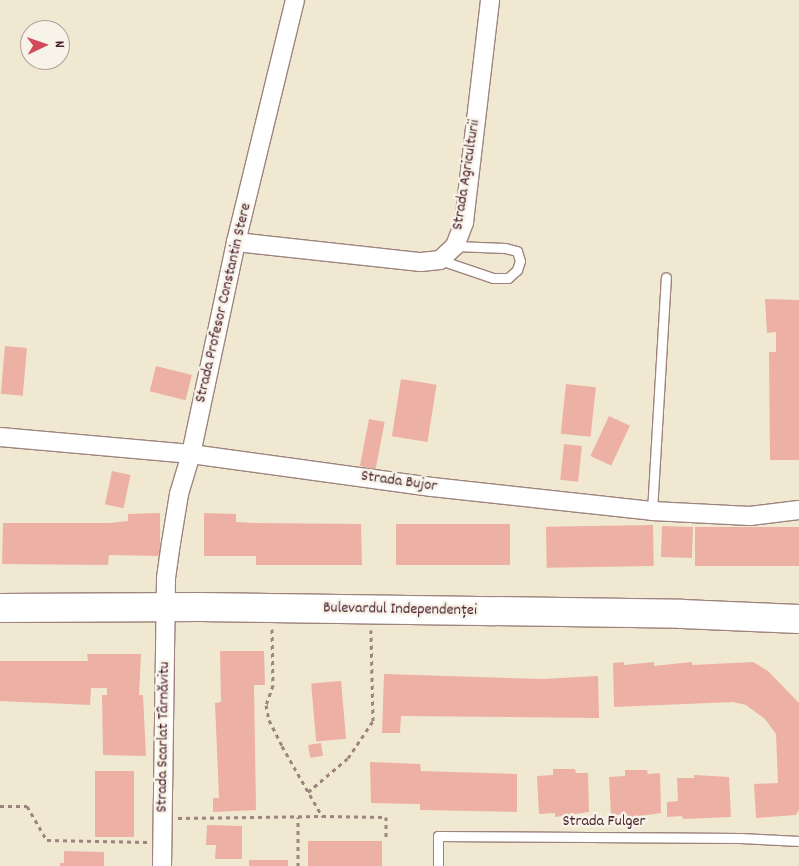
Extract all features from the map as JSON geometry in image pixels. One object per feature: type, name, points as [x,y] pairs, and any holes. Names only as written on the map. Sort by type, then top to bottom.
[{"type":"main road","name":"Bulevardul Independenței","points":[[0,608],[272,608],[682,614],[799,619]]},
{"type":"street","name":"Strada Profesor Constantin Stere","points":[[165,607],[166,578],[179,494],[190,454],[236,242],[295,0]]},
{"type":"street","name":"Strada Agriculturii","points":[[440,260],[455,246],[464,222],[490,0]]},
{"type":"street","points":[[236,242],[421,262],[440,260]]},
{"type":"street","name":"Strada Bujor","points":[[0,437],[190,454],[432,486],[652,511],[750,516],[799,510]]},
{"type":"street","name":"Strada Scarlat Târnăvitu","points":[[162,866],[165,607]]},
{"type":"lane","points":[[440,260],[493,278],[508,278],[517,270],[520,261],[517,251],[505,248],[455,246]]},
{"type":"lane","points":[[652,511],[666,277]]},
{"type":"lane","name":"Strada Fulger","points":[[438,866],[438,836],[731,838],[799,841]]},
{"type":"path","points":[[272,608],[273,685],[266,705],[282,746],[322,816]]},
{"type":"path","points":[[308,792],[348,758],[374,721],[371,610]]},
{"type":"path","points":[[0,806],[27,806],[47,840],[162,842]]},
{"type":"path","points":[[298,817],[298,866]]},
{"type":"path","points":[[162,818],[386,817],[386,837]]},
{"type":"building","points":[[765,299],[799,300],[799,460],[770,460],[769,352],[776,352],[776,332],[767,333]]},
{"type":"building","points":[[5,346],[27,348],[23,396],[1,394]]},
{"type":"building","points":[[156,366],[192,375],[186,400],[150,391]]},
{"type":"building","points":[[401,379],[437,385],[427,442],[392,436]]},
{"type":"building","points":[[566,384],[596,387],[591,437],[561,434]]},
{"type":"building","points":[[609,416],[630,426],[611,466],[590,456]]},
{"type":"building","points":[[369,419],[385,422],[376,469],[360,466]]},
{"type":"building","points":[[564,444],[582,446],[578,482],[560,480]]},
{"type":"building","points":[[112,471],[131,475],[124,508],[105,504]]},
{"type":"building","points":[[160,513],[160,556],[109,555],[108,565],[2,564],[3,523],[110,523],[128,521],[128,514]]},
{"type":"building","points":[[204,513],[236,514],[236,522],[361,524],[362,565],[256,565],[256,556],[204,556]]},
{"type":"building","points":[[396,524],[510,524],[510,565],[396,565]]},
{"type":"building","points":[[653,525],[654,566],[547,568],[546,527]]},
{"type":"building","points":[[662,526],[693,527],[692,558],[661,557]]},
{"type":"building","points":[[695,527],[799,527],[799,566],[695,566]]},
{"type":"building","points":[[220,651],[264,651],[265,685],[254,685],[256,810],[213,812],[213,798],[219,798],[215,703],[221,702]]},
{"type":"building","points":[[87,654],[141,654],[139,695],[143,695],[146,756],[103,755],[102,695],[107,695],[107,688],[91,688],[90,705],[0,701],[0,661],[88,661]]},
{"type":"building","points":[[624,662],[624,665],[654,662],[654,666],[692,662],[692,665],[753,662],[768,671],[799,703],[799,810],[796,815],[756,818],[754,784],[778,783],[776,734],[765,719],[746,705],[733,702],[614,707],[613,663]]},
{"type":"building","points":[[384,674],[542,679],[598,676],[599,718],[401,716],[400,733],[382,733]]},
{"type":"building","points":[[341,681],[346,739],[316,741],[311,684]]},
{"type":"building","points":[[321,743],[323,756],[310,758],[308,745]]},
{"type":"building","points":[[370,762],[420,764],[421,771],[517,774],[517,812],[420,810],[420,804],[371,803]]},
{"type":"building","points":[[553,769],[575,769],[576,773],[588,773],[589,812],[555,817],[555,813],[539,814],[537,776],[553,775]]},
{"type":"building","points":[[625,770],[647,770],[648,774],[660,773],[661,813],[627,818],[627,814],[611,815],[609,777],[625,776]]},
{"type":"building","points":[[95,771],[134,771],[134,837],[95,837]]},
{"type":"building","points":[[694,775],[729,777],[731,817],[683,819],[682,816],[667,817],[667,802],[678,801],[677,778],[694,778]]},
{"type":"building","points":[[207,825],[242,826],[242,859],[215,859],[216,845],[206,845]]},
{"type":"building","points":[[308,841],[382,841],[382,866],[308,866]]},
{"type":"building","points":[[64,851],[104,852],[104,866],[60,866],[60,863],[64,863]]},
{"type":"building","points":[[249,860],[288,860],[288,866],[249,866]]}]
